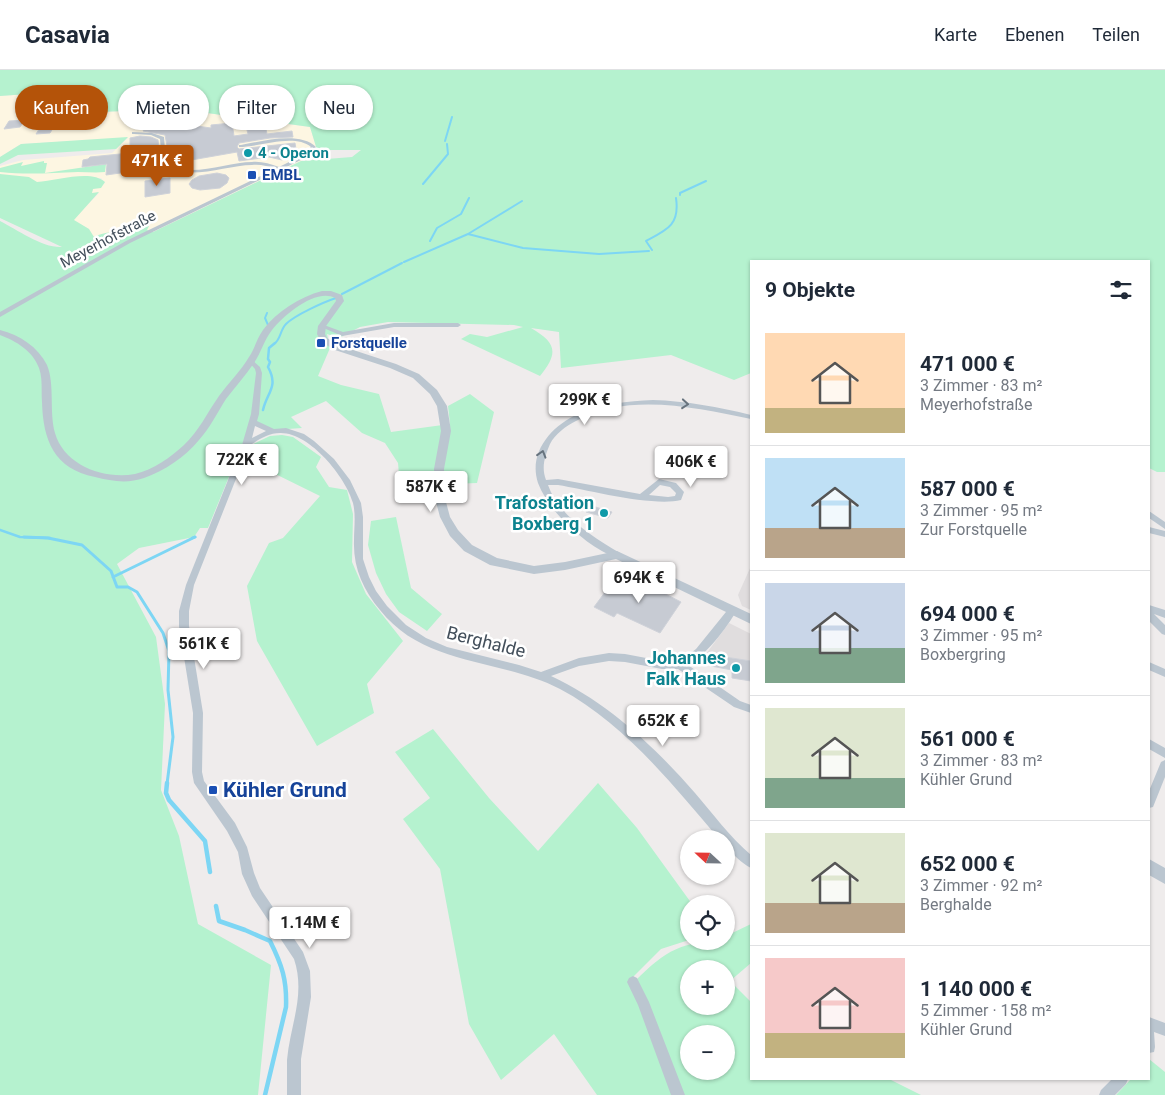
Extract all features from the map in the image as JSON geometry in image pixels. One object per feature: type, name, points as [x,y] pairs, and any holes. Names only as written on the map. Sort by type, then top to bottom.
[{"type":"street","points":[[134,133],[152,134],[162,138],[164,162],[173,170],[189,171],[260,164],[278,168]]},
{"type":"street","name":"Meyerhofstraße","points":[[0,314],[128,242],[309,154],[314,149],[314,145],[308,142],[294,140],[241,146]]},
{"type":"street","points":[[258,179],[256,168],[260,164]]},
{"type":"street","points":[[0,332],[25,344],[41,362],[45,373],[50,430],[62,459],[81,470],[116,478],[130,478],[145,474],[161,466],[184,449],[198,435],[223,396],[251,361],[266,333],[281,316],[314,294],[324,292],[335,294],[339,297],[339,302],[322,326],[322,336],[329,344],[404,370],[425,382],[434,392],[442,406],[446,420],[446,431],[439,469],[441,502],[445,517],[454,533],[468,548],[494,562],[534,570],[566,566],[617,555]]},
{"type":"street","points":[[322,326],[342,334],[394,325],[458,325]]},
{"type":"street","points":[[251,361],[258,368],[259,373],[253,422],[246,445],[190,585],[184,611],[184,626],[199,718],[196,772],[199,783],[231,827],[244,852],[248,874],[256,892],[298,956],[304,971],[304,997],[294,1059],[294,1095]]},
{"type":"street","points":[[750,417],[708,407],[669,403],[626,404],[588,412],[563,426],[545,445],[539,466],[542,484],[550,498],[570,522],[598,545],[750,618]]},
{"type":"street","name":"Berghalde","points":[[253,422],[272,431],[290,432],[303,438],[326,456],[341,473],[357,503],[359,520],[358,558],[362,573],[371,592],[397,624],[428,644],[444,651],[543,675],[591,703],[644,747],[750,861]]},
{"type":"street","points":[[246,445],[261,435],[272,431]]},
{"type":"street","points":[[542,484],[558,482],[612,493],[641,496]]},
{"type":"street","points":[[1150,515],[1165,526]]},
{"type":"street","points":[[1150,530],[1165,534]]},
{"type":"street","points":[[1150,609],[1165,614]]},
{"type":"street","points":[[543,675],[554,669],[608,657],[629,658],[668,665],[688,661],[701,650],[733,610]]},
{"type":"street","points":[[1150,616],[1165,631]]},
{"type":"street","points":[[679,664],[737,704],[750,708]]},
{"type":"street","points":[[1150,666],[1165,672]]},
{"type":"street","points":[[1150,745],[1165,753]]},
{"type":"street","points":[[1150,801],[1165,765]]},
{"type":"street","points":[[1150,867],[1165,877]]},
{"type":"street","points":[[633,982],[643,1002],[678,1095]]},
{"type":"street","points":[[1150,1023],[1165,1030]]},
{"type":"street","points":[[1106,1095],[1120,1080]]},
{"type":"shaded area","points":[[15,95],[15,130],[108,130],[108,112],[118,111],[118,130],[209,130],[209,113],[219,115],[219,130],[295,130],[295,125],[305,126],[305,130],[311,130],[317,150],[301,161],[153,232],[147,230],[145,224],[124,235],[118,233],[93,237],[89,229],[73,220],[99,193],[91,194],[93,189],[105,183],[101,178],[73,178],[0,195],[0,166],[23,160],[112,153],[128,138],[21,144],[0,157],[0,96]]},
{"type":"shaded area","points":[[750,568],[750,610],[742,606],[738,595]]},
{"type":"shaded area","points":[[729,623],[750,634],[750,661],[706,654]]},
{"type":"green space","points":[[0,70],[1165,70],[1165,472],[1157,472],[1150,468],[1150,260],[750,260],[750,373],[734,380],[671,355],[561,368],[559,332],[531,328],[545,338],[552,348],[550,360],[540,376],[461,339],[470,334],[487,337],[523,327],[514,325],[388,322],[360,327],[339,338],[327,334],[330,348],[318,376],[341,385],[379,394],[391,432],[450,424],[448,406],[470,394],[494,412],[477,483],[400,486],[398,463],[385,443],[362,433],[326,401],[291,417],[302,428],[273,430],[255,421],[247,433],[208,528],[200,528],[194,537],[139,548],[117,564],[156,637],[165,704],[161,790],[179,836],[198,924],[271,965],[258,1095],[0,1095],[0,221],[38,242],[54,247],[62,247],[0,218],[0,174],[29,177],[37,182],[82,176],[99,178],[105,182],[101,188],[93,189],[92,193],[99,192],[74,220],[89,229],[94,237],[109,233],[124,235],[145,224],[149,226],[147,230],[153,232],[301,161],[352,157],[361,150],[317,150],[311,130],[373,130],[373,85],[305,85],[305,126],[295,125],[295,85],[219,85],[219,115],[209,113],[209,85],[118,85],[118,111],[108,112],[108,85],[15,85],[15,95],[0,96]]},
{"type":"green space","points":[[128,137],[116,149],[18,155],[0,164],[0,157],[21,144]]},
{"type":"green space","points":[[44,161],[44,163],[47,163],[45,173],[106,164],[105,172],[29,174],[0,172],[0,168],[23,162],[21,166]]},
{"type":"green space","points":[[282,435],[293,437],[321,457],[316,467],[329,487],[347,490],[353,514],[352,562],[366,594],[403,641],[367,684],[374,713],[317,746],[257,641],[247,586],[269,543],[283,538],[320,496],[245,459],[251,445],[270,436]]},
{"type":"green space","points":[[396,517],[411,588],[442,614],[427,631],[399,612],[386,594],[376,573],[368,545],[371,521]]},
{"type":"green space","points":[[433,729],[489,798],[538,851],[598,783],[637,828],[685,895],[680,895],[680,943],[661,949],[630,980],[635,981],[656,962],[680,947],[680,950],[735,950],[735,932],[750,924],[750,964],[735,977],[735,960],[680,960],[680,1015],[735,1015],[735,986],[750,1001],[750,1080],[891,1080],[921,1095],[597,1095],[554,1034],[501,1080],[469,1024],[440,869],[403,819],[430,798],[395,752]]},
{"type":"green space","points":[[1150,1060],[1165,1072],[1165,1095],[1116,1095],[1130,1080],[1150,1080]]},
{"type":"building","points":[[9,121],[15,121],[15,128],[4,129]]},
{"type":"building","points":[[219,124],[219,130],[233,130],[234,136],[248,134],[247,130],[266,130],[267,134],[292,131],[293,137],[270,138],[239,143],[237,147],[239,149],[295,143],[296,149],[304,151],[291,159],[286,157],[282,160],[269,157],[239,161],[237,152],[180,162],[180,145],[167,146],[165,135],[143,131],[209,130],[211,125]]},
{"type":"building","points":[[39,130],[52,130],[50,133],[36,134]]},
{"type":"building","points":[[140,136],[158,140],[159,147],[142,150],[142,170],[106,175],[107,164],[82,167],[83,160],[90,157],[130,153],[130,138]]},
{"type":"building","points":[[217,173],[226,175],[229,178],[227,183],[220,188],[200,190],[192,188],[189,184],[199,176]]},
{"type":"building","points":[[170,178],[170,193],[145,197],[145,181]]},
{"type":"building","points":[[589,505],[612,512],[608,518],[586,512]]},
{"type":"building","points":[[631,576],[681,602],[660,633],[617,613],[614,617],[594,607],[611,584],[621,589]]},
{"type":"building","name":"Johannes Falk Haus","points":[[712,655],[750,661],[750,681],[732,678],[732,670],[711,666]]},
{"type":"waterway","points":[[445,141],[452,117]]},
{"type":"waterway","points":[[423,184],[448,154],[447,144]]},
{"type":"waterway","points":[[680,195],[680,193],[706,181]]},
{"type":"waterway","points":[[430,241],[437,228],[461,214],[469,198]]},
{"type":"waterway","points":[[652,250],[646,241],[666,230],[674,221],[677,207],[676,198]]},
{"type":"waterway","points":[[468,234],[522,201]]},
{"type":"waterway","points":[[404,262],[468,234]]},
{"type":"waterway","points":[[468,234],[523,248],[599,254],[649,251]]},
{"type":"waterway","points":[[342,294],[402,263]]},
{"type":"waterway","points":[[275,343],[284,326],[290,320],[324,302],[336,298]]},
{"type":"waterway","points":[[267,313],[265,318],[268,325]]},
{"type":"waterway","points":[[263,410],[272,385],[268,367],[270,362],[268,359],[269,348],[275,343]]},
{"type":"waterway","points":[[0,530],[20,537],[40,538]]},
{"type":"waterway","points":[[24,537],[40,538]]},
{"type":"waterway","points":[[113,577],[195,537],[192,538]]},
{"type":"waterway","points":[[40,538],[50,538]]},
{"type":"waterway","points":[[40,538],[82,545],[111,571],[113,577]]},
{"type":"waterway","points":[[113,577],[117,587],[128,587],[137,592],[163,633],[169,651],[168,690],[173,737],[167,784]]},
{"type":"waterway","points":[[167,783],[166,793],[169,800],[205,841],[210,872]]},
{"type":"waterway","points":[[216,906],[219,921],[270,941],[283,973],[286,989],[286,1007],[265,1095]]},
{"type":"place","name":"4 - Operon","points":[[248,153]]},
{"type":"place","name":"EMBL","points":[[252,175]]},
{"type":"place","name":"Forstquelle","points":[[321,343]]},
{"type":"place","name":"Trafostation Boxberg 1","points":[[604,513]]},
{"type":"place","name":"Johannes Falk Haus","points":[[736,668]]},
{"type":"place","name":"Kühler Grund","points":[[213,790]]}]
